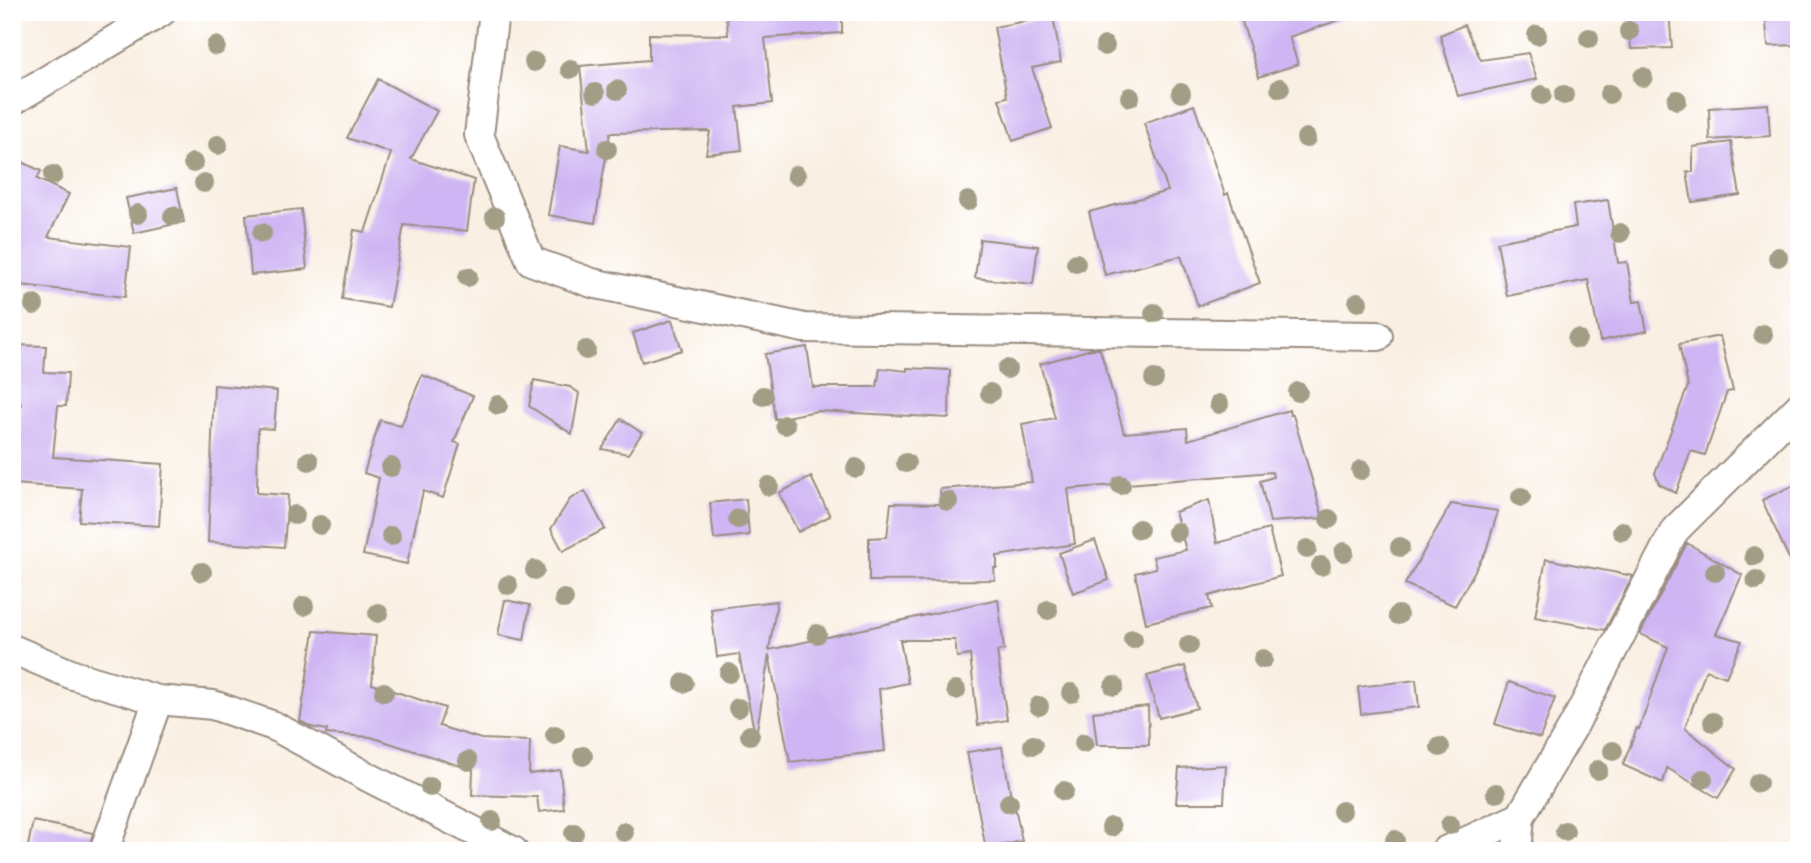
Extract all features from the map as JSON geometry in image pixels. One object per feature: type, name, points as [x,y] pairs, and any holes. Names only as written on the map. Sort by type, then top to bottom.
[{"type":"street","points":[[12,101],[161,12]]},
{"type":"street","points":[[494,12],[479,135],[531,261],[592,283],[804,328],[1378,336]]},
{"type":"street","points":[[1517,851],[1520,817],[1574,725],[1675,530],[1799,407]]},
{"type":"street","points":[[12,649],[73,675],[158,700],[213,705],[274,726],[513,851]]},
{"type":"street","points":[[104,851],[158,700]]},
{"type":"street","points":[[1445,851],[1520,817]]},
{"type":"building","points":[[726,12],[842,12],[842,33],[765,38],[772,103],[737,107],[742,150],[706,154],[710,131],[610,133],[595,223],[548,215],[560,146],[589,151],[580,66],[649,60],[649,34],[728,35]]},
{"type":"building","points":[[1239,12],[1347,12],[1348,17],[1289,37],[1298,64],[1259,77]]},
{"type":"building","points":[[1628,12],[1669,12],[1672,48],[1631,49]]},
{"type":"building","points":[[1765,12],[1799,12],[1799,45],[1768,46]]},
{"type":"building","points":[[1053,16],[1061,62],[1032,68],[1052,128],[1013,141],[999,99],[1007,97],[994,27]]},
{"type":"building","points":[[1464,25],[1481,60],[1528,53],[1537,79],[1458,96],[1440,35]]},
{"type":"building","points":[[378,79],[437,111],[411,159],[474,180],[467,231],[404,225],[389,307],[342,299],[354,230],[365,232],[391,153],[347,138]]},
{"type":"building","points":[[1768,104],[1770,136],[1710,140],[1709,108]]},
{"type":"building","points":[[1194,105],[1225,195],[1228,193],[1260,283],[1198,306],[1181,256],[1105,275],[1089,212],[1168,191],[1144,123]]},
{"type":"building","points":[[1731,142],[1740,195],[1692,202],[1687,172],[1693,172],[1693,147]]},
{"type":"building","points":[[12,157],[41,171],[37,179],[69,194],[48,237],[131,247],[125,297],[12,284]]},
{"type":"building","points":[[177,188],[184,222],[134,233],[126,198]]},
{"type":"building","points":[[1608,200],[1618,263],[1627,262],[1634,302],[1641,301],[1647,331],[1600,341],[1588,280],[1507,296],[1497,242],[1576,227],[1573,205]]},
{"type":"building","points":[[301,209],[307,269],[251,275],[246,215]]},
{"type":"building","points":[[980,239],[1038,246],[1033,284],[975,278]]},
{"type":"building","points":[[672,320],[682,350],[642,362],[633,333]]},
{"type":"building","points":[[1720,336],[1733,391],[1727,392],[1705,455],[1691,451],[1676,493],[1659,484],[1655,473],[1688,386],[1679,344]]},
{"type":"building","points":[[12,345],[46,346],[44,372],[68,373],[66,406],[58,406],[53,457],[163,464],[159,526],[79,521],[82,489],[14,484],[21,404],[12,403]]},
{"type":"building","points":[[807,347],[813,387],[877,387],[880,368],[907,371],[907,368],[950,370],[949,418],[817,411],[775,419],[765,354]]},
{"type":"building","points":[[1091,349],[1100,349],[1124,433],[1187,428],[1188,440],[1289,410],[1290,415],[1293,415],[1323,518],[1270,522],[1260,481],[1273,477],[1272,472],[1068,489],[1075,544],[997,556],[995,580],[869,581],[869,538],[887,537],[891,503],[941,504],[940,489],[1032,482],[1022,424],[1055,418],[1040,364]]},
{"type":"building","points":[[422,375],[473,396],[454,442],[460,444],[443,498],[423,491],[407,564],[363,555],[379,478],[364,473],[380,420],[401,426]]},
{"type":"building","points":[[534,380],[570,387],[579,393],[572,434],[529,406]]},
{"type":"building","points":[[214,385],[277,391],[274,429],[258,428],[257,493],[288,495],[284,547],[208,542]]},
{"type":"building","points":[[621,419],[642,433],[628,454],[602,449]]},
{"type":"building","points":[[811,477],[830,516],[798,532],[779,493]]},
{"type":"building","points":[[1799,483],[1799,580],[1762,500]]},
{"type":"building","points":[[585,491],[605,529],[563,551],[551,529],[570,499]]},
{"type":"building","points":[[746,499],[749,535],[714,539],[710,503]]},
{"type":"building","points":[[1209,500],[1217,543],[1269,529],[1281,576],[1209,596],[1212,608],[1146,623],[1135,573],[1156,568],[1153,557],[1186,550],[1175,512]]},
{"type":"building","points":[[1451,504],[1498,511],[1486,551],[1455,606],[1405,584]]},
{"type":"building","points":[[1095,540],[1109,580],[1073,593],[1059,553]]},
{"type":"building","points":[[1687,543],[1742,575],[1716,634],[1742,641],[1726,677],[1706,670],[1685,728],[1736,769],[1718,798],[1667,768],[1663,783],[1623,765],[1637,728],[1639,729],[1668,647],[1640,634]]},
{"type":"building","points":[[1546,559],[1633,576],[1605,630],[1535,617]]},
{"type":"building","points":[[998,599],[1004,650],[997,651],[1007,720],[978,725],[970,655],[957,657],[955,640],[900,640],[908,683],[879,689],[885,751],[790,762],[769,655],[757,730],[754,730],[739,654],[717,657],[711,609],[777,601],[769,650]]},
{"type":"building","points":[[505,600],[530,605],[524,640],[498,635]]},
{"type":"building","points":[[314,631],[376,636],[372,684],[445,708],[439,726],[481,739],[530,741],[529,774],[560,770],[564,809],[539,812],[537,797],[472,795],[473,770],[371,737],[326,734],[327,730],[311,727],[300,721]]},
{"type":"building","points":[[1185,666],[1197,708],[1159,718],[1147,676]]},
{"type":"building","points":[[1416,680],[1419,707],[1361,714],[1358,687]]},
{"type":"building","points":[[1509,682],[1555,698],[1540,738],[1495,724]]},
{"type":"building","points":[[1148,706],[1149,745],[1097,745],[1093,712]]},
{"type":"building","points":[[1002,747],[1022,841],[986,849],[967,752]]},
{"type":"building","points":[[1226,765],[1224,803],[1176,803],[1179,768]]},
{"type":"building","points":[[33,821],[93,833],[88,851],[27,851]]}]
